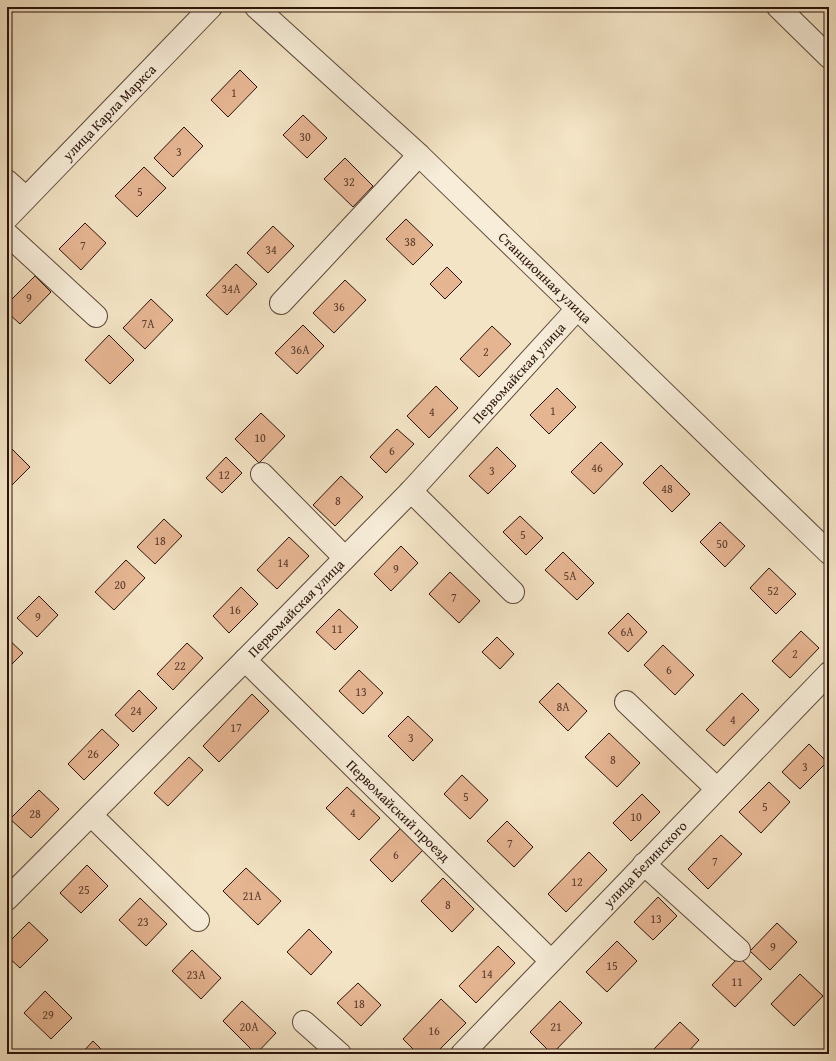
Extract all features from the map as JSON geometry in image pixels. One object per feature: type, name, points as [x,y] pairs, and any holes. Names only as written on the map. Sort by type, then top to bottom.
[{"type":"street","name":"улица Карла Маркса","points":[[7,218],[211,7]]},
{"type":"street","name":"Станционная улица","points":[[256,7],[420,155],[577,310],[829,553]]},
{"type":"street","points":[[778,7],[829,57]]},
{"type":"street","points":[[281,303],[420,155]]},
{"type":"street","points":[[7,181],[26,198]]},
{"type":"street","points":[[7,234],[96,316]]},
{"type":"street","name":"Первомайская улица","points":[[7,899],[411,491],[577,310]]},
{"type":"street","points":[[262,474],[345,558]]},
{"type":"street","points":[[411,491],[513,592]]},
{"type":"street","name":"Первомайский проезд","points":[[245,660],[551,961]]},
{"type":"street","name":"улица Белинского","points":[[462,1054],[829,673]]},
{"type":"street","points":[[626,702],[717,789]]},
{"type":"street","points":[[91,815],[198,920]]},
{"type":"street","points":[[644,864],[739,950]]},
{"type":"street","points":[[304,1022],[340,1054]]},
{"type":"building","points":[[240,70],[257,87],[228,117],[211,100]]},
{"type":"building","points":[[303,115],[327,138],[307,158],[283,135]]},
{"type":"building","points":[[184,127],[203,146],[173,177],[154,158]]},
{"type":"building","points":[[345,158],[373,186],[353,207],[324,179]]},
{"type":"building","points":[[144,167],[166,188],[137,217],[115,196]]},
{"type":"building","points":[[406,219],[433,245],[413,265],[386,239]]},
{"type":"building","points":[[85,223],[106,243],[81,270],[59,249]]},
{"type":"building","points":[[273,226],[294,246],[268,273],[247,253]]},
{"type":"building","points":[[236,264],[257,284],[227,315],[206,295]]},
{"type":"building","points":[[447,267],[462,282],[445,299],[430,284]]},
{"type":"building","points":[[35,276],[51,292],[20,324],[7,312],[7,304]]},
{"type":"building","points":[[345,280],[366,300],[334,333],[313,313]]},
{"type":"building","points":[[151,299],[173,320],[145,349],[123,328]]},
{"type":"building","points":[[303,325],[324,346],[297,374],[275,353]]},
{"type":"building","points":[[492,326],[511,344],[479,377],[460,359]]},
{"type":"building","points":[[109,335],[134,360],[110,384],[85,360]]},
{"type":"building","points":[[436,386],[458,408],[429,438],[407,416]]},
{"type":"building","points":[[557,388],[576,407],[549,434],[530,415]]},
{"type":"building","points":[[261,413],[285,436],[259,463],[235,439]]},
{"type":"building","points":[[397,429],[414,444],[386,473],[370,457]]},
{"type":"building","points":[[601,442],[623,464],[594,494],[571,472]]},
{"type":"building","points":[[497,447],[516,466],[488,494],[469,476]]},
{"type":"building","points":[[12,449],[30,467],[7,490],[7,454]]},
{"type":"building","points":[[226,457],[242,473],[222,493],[206,478]]},
{"type":"building","points":[[661,465],[690,494],[672,512],[643,483]]},
{"type":"building","points":[[341,476],[363,497],[335,526],[313,505]]},
{"type":"building","points":[[520,516],[543,538],[526,555],[503,532]]},
{"type":"building","points":[[164,519],[182,536],[155,564],[137,547]]},
{"type":"building","points":[[720,522],[745,546],[725,567],[700,542]]},
{"type":"building","points":[[289,537],[309,556],[277,589],[257,570]]},
{"type":"building","points":[[401,546],[418,563],[391,591],[374,574]]},
{"type":"building","points":[[563,552],[594,583],[577,600],[545,570]]},
{"type":"building","points":[[126,560],[145,578],[114,610],[95,592]]},
{"type":"building","points":[[769,568],[796,594],[776,614],[750,588]]},
{"type":"building","points":[[450,572],[480,601],[459,623],[429,594]]},
{"type":"building","points":[[241,587],[258,604],[229,633],[213,616]]},
{"type":"building","points":[[39,596],[58,615],[37,637],[17,618]]},
{"type":"building","points":[[339,609],[358,627],[335,650],[316,632]]},
{"type":"building","points":[[628,613],[647,632],[628,652],[608,633]]},
{"type":"building","points":[[801,631],[819,648],[790,678],[772,661]]},
{"type":"building","points":[[497,637],[514,654],[500,669],[482,652]]},
{"type":"building","points":[[7,638],[23,653],[7,669]]},
{"type":"building","points":[[187,643],[203,658],[173,690],[157,674]]},
{"type":"building","points":[[663,645],[694,675],[675,695],[644,665]]},
{"type":"building","points":[[359,670],[383,693],[363,714],[339,691]]},
{"type":"building","points":[[558,683],[587,711],[568,731],[539,702]]},
{"type":"building","points":[[139,690],[157,708],[133,732],[115,715]]},
{"type":"building","points":[[742,693],[759,710],[724,746],[706,730]]},
{"type":"building","points":[[252,694],[269,711],[219,762],[203,746]]},
{"type":"building","points":[[408,716],[433,740],[413,761],[388,736]]},
{"type":"building","points":[[102,729],[119,745],[84,780],[68,764]]},
{"type":"building","points":[[609,733],[640,763],[617,787],[585,757]]},
{"type":"building","points":[[809,744],[827,762],[800,789],[782,772]]},
{"type":"building","points":[[189,757],[203,770],[168,806],[154,793]]},
{"type":"building","points":[[462,775],[488,800],[470,819],[444,794]]},
{"type":"building","points":[[769,782],[790,802],[761,833],[739,812]]},
{"type":"building","points":[[347,787],[380,818],[359,840],[326,808]]},
{"type":"building","points":[[39,790],[59,809],[31,838],[10,819]]},
{"type":"building","points":[[642,794],[660,812],[631,841],[613,823]]},
{"type":"building","points":[[507,821],[533,847],[514,867],[487,841]]},
{"type":"building","points":[[401,828],[423,850],[392,882],[370,860]]},
{"type":"building","points":[[721,835],[742,854],[708,889],[688,869]]},
{"type":"building","points":[[589,852],[607,870],[566,912],[548,894]]},
{"type":"building","points":[[87,865],[108,886],[81,913],[60,893]]},
{"type":"building","points":[[246,868],[281,901],[258,925],[223,891]]},
{"type":"building","points":[[443,878],[474,909],[452,932],[421,901]]},
{"type":"building","points":[[658,897],[677,916],[653,940],[634,922]]},
{"type":"building","points":[[140,898],[167,924],[146,946],[119,920]]},
{"type":"building","points":[[29,922],[48,940],[20,968],[7,956],[7,944]]},
{"type":"building","points":[[777,923],[797,942],[770,970],[750,951]]},
{"type":"building","points":[[309,929],[332,952],[311,975],[287,952]]},
{"type":"building","points":[[617,941],[637,961],[607,992],[586,972]]},
{"type":"building","points":[[498,946],[515,963],[476,1003],[459,986]]},
{"type":"building","points":[[192,950],[221,978],[201,999],[172,971]]},
{"type":"building","points":[[739,957],[762,979],[735,1007],[712,985]]},
{"type":"building","points":[[800,974],[823,996],[794,1026],[771,1004]]},
{"type":"building","points":[[358,983],[381,1005],[361,1026],[337,1003]]},
{"type":"building","points":[[45,991],[72,1018],[51,1039],[24,1013]]},
{"type":"building","points":[[441,999],[466,1023],[435,1054],[418,1054],[403,1039]]},
{"type":"building","points":[[242,1001],[276,1033],[256,1054],[223,1021]]},
{"type":"building","points":[[560,1001],[582,1023],[552,1054],[530,1032]]},
{"type":"building","points":[[680,1022],[699,1040],[686,1054],[657,1054],[653,1050]]},
{"type":"building","points":[[93,1041],[106,1054],[81,1054]]},
{"type":"building","points":[[293,1049],[298,1054],[287,1054]]},
{"type":"building","points":[[511,1050],[515,1054],[507,1054]]}]
